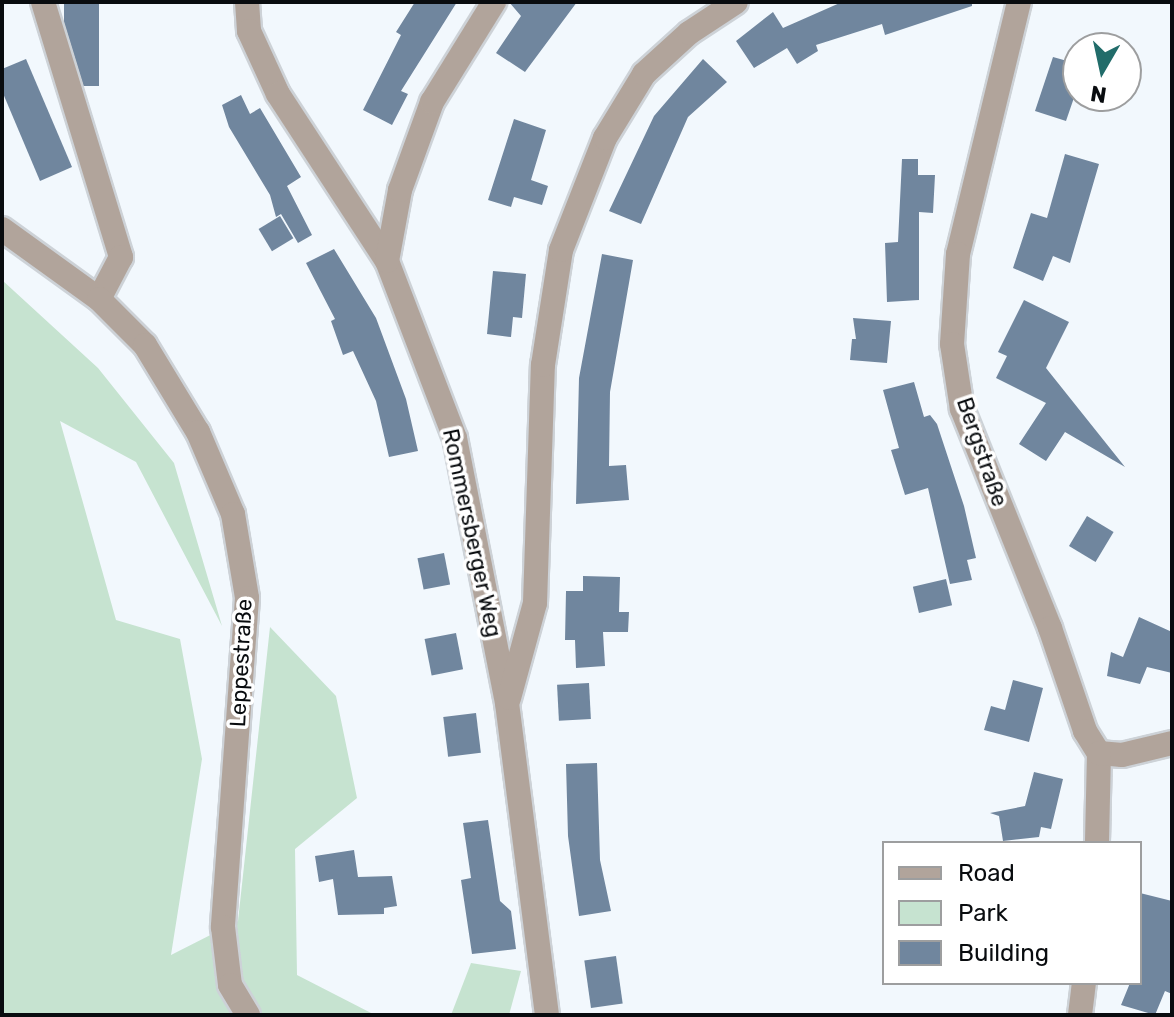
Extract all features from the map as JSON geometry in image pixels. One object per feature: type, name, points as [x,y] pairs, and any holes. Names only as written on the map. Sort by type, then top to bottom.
[{"type":"street","points":[[43,2],[121,257],[99,299]]},
{"type":"street","name":"Rommersberger Weg","points":[[247,2],[249,31],[278,94],[387,261],[455,438],[507,703],[547,1015]]},
{"type":"street","points":[[387,261],[400,190],[432,102],[494,2]]},
{"type":"street","points":[[507,703],[535,603],[543,365],[561,250],[605,138],[644,74],[689,33],[736,2]]},
{"type":"street","name":"Bergstraße","points":[[1019,2],[958,254],[952,344],[962,409],[1050,628],[1085,731],[1099,753],[1097,841]]},
{"type":"street","name":"Leppestraße","points":[[2,229],[99,299],[145,345],[198,432],[233,514],[247,598],[223,927],[230,985],[248,1015]]},
{"type":"street","points":[[1099,753],[1122,755],[1172,743]]},
{"type":"street","points":[[1080,1015],[1084,985]]},
{"type":"green space","points":[[2,280],[98,368],[174,463],[222,626],[136,462],[60,421],[116,620],[180,639],[202,759],[171,955],[238,921],[270,627],[336,696],[357,798],[295,849],[297,975],[375,1015],[2,1015]]},
{"type":"green space","points":[[471,963],[521,971],[509,1015],[451,1015]]},
{"type":"building","points":[[64,2],[99,2],[99,86],[64,86]]},
{"type":"building","points":[[415,2],[457,2],[401,91],[408,94],[392,125],[363,110],[401,35],[396,32]]},
{"type":"building","points":[[509,2],[577,2],[525,72],[496,53],[521,16]]},
{"type":"building","points":[[842,2],[972,2],[972,6],[885,35],[882,24],[816,45],[818,51],[797,64],[787,48],[754,68],[736,41],[773,12],[783,28]]},
{"type":"building","points":[[1053,57],[1062,60],[1062,112],[1069,112],[1066,121],[1035,111]]},
{"type":"building","points":[[26,59],[72,167],[40,181],[2,91],[2,69]]},
{"type":"building","points":[[703,59],[727,82],[688,117],[641,224],[609,211],[654,116]]},
{"type":"building","points":[[241,95],[250,114],[260,108],[301,177],[287,186],[312,235],[298,243],[281,214],[276,217],[270,195],[229,127],[222,105]]},
{"type":"building","points":[[514,119],[546,130],[531,180],[548,186],[542,205],[514,197],[511,207],[488,200]]},
{"type":"building","points":[[1065,154],[1099,164],[1070,263],[1053,256],[1043,281],[1013,268],[1031,213],[1047,218]]},
{"type":"building","points":[[902,159],[918,159],[918,175],[935,175],[933,213],[919,212],[919,300],[887,302],[885,243],[898,242]]},
{"type":"building","points":[[280,216],[293,238],[272,251],[259,229]]},
{"type":"building","points":[[334,249],[376,318],[406,399],[418,451],[389,457],[376,401],[353,351],[343,355],[331,321],[335,319],[306,263]]},
{"type":"building","points":[[602,254],[633,260],[610,392],[609,466],[626,465],[629,500],[576,504],[579,378]]},
{"type":"building","points":[[493,271],[526,274],[522,318],[513,317],[511,337],[487,334]]},
{"type":"building","points":[[1024,300],[1069,322],[1046,368],[1125,467],[1065,432],[1046,461],[1019,444],[1046,403],[996,378],[1007,356],[998,352]]},
{"type":"building","points":[[853,318],[891,321],[887,363],[850,360],[852,339],[856,339]]},
{"type":"building","points":[[914,382],[924,417],[930,415],[937,424],[964,506],[976,558],[967,560],[972,580],[950,584],[928,488],[905,495],[891,450],[899,448],[883,390]]},
{"type":"building","points":[[1087,516],[1114,532],[1096,562],[1069,546]]},
{"type":"building","points":[[444,553],[450,584],[424,590],[417,558]]},
{"type":"building","points":[[583,576],[620,577],[619,612],[629,612],[628,632],[603,632],[605,666],[576,668],[575,640],[565,640],[566,591],[583,591]]},
{"type":"building","points":[[946,579],[952,605],[919,613],[913,587]]},
{"type":"building","points":[[1139,617],[1172,632],[1172,673],[1147,667],[1140,684],[1107,676],[1111,652],[1123,657]]},
{"type":"building","points":[[456,633],[463,669],[432,675],[425,639]]},
{"type":"building","points":[[1013,680],[1043,688],[1029,742],[984,730],[991,706],[1005,710]]},
{"type":"building","points":[[589,683],[591,719],[559,721],[557,685]]},
{"type":"building","points":[[476,713],[481,753],[448,757],[443,717]]},
{"type":"building","points":[[597,763],[600,860],[611,911],[579,916],[568,836],[566,764]]},
{"type":"building","points":[[1034,772],[1063,779],[1051,829],[1041,827],[1039,837],[1003,841],[999,816],[990,813],[1025,806]]},
{"type":"building","points":[[488,820],[500,901],[511,911],[516,949],[472,954],[461,880],[471,878],[463,823]]},
{"type":"building","points":[[354,850],[358,877],[392,876],[397,906],[384,908],[384,914],[338,915],[333,879],[319,882],[315,856]]},
{"type":"building","points":[[1142,894],[1172,901],[1172,994],[1165,991],[1155,1015],[1121,1005],[1129,985],[1142,985]]},
{"type":"building","points":[[616,956],[623,1004],[591,1008],[584,960]]}]
